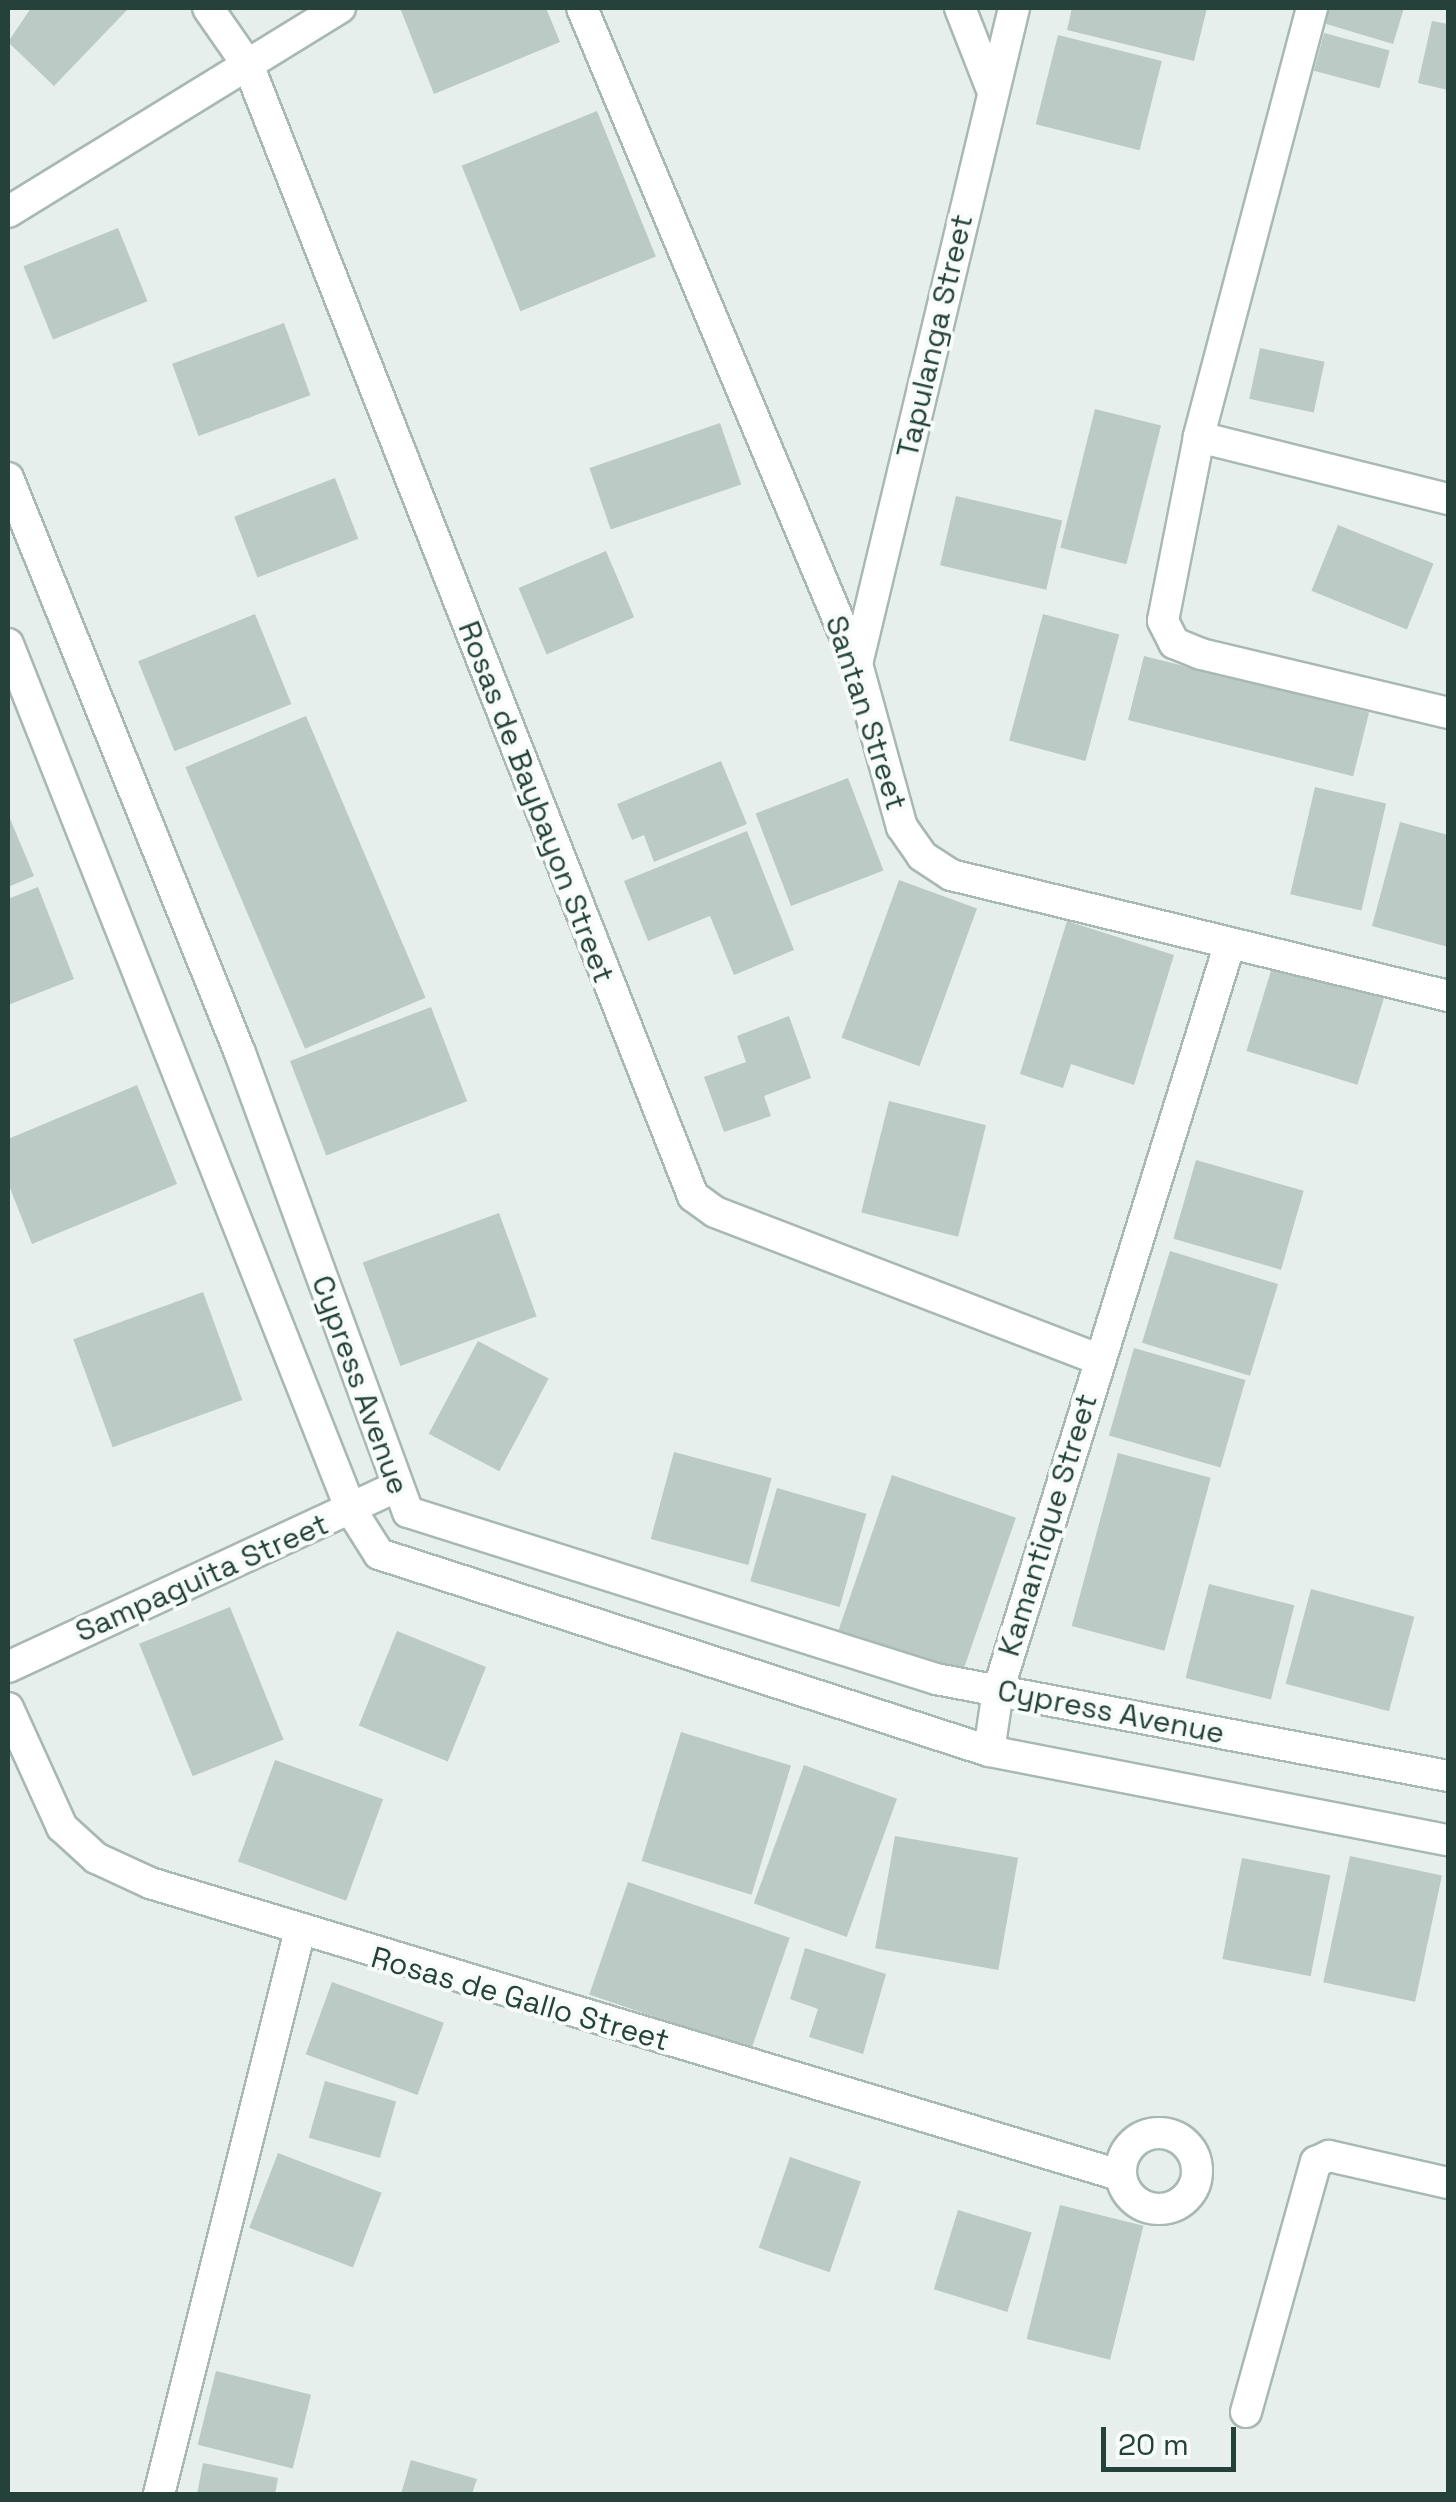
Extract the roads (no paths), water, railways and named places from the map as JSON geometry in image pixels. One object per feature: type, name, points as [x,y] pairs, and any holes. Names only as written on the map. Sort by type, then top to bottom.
[{"type":"street","name":"Rosas de Baybayon Street","points":[[208,8],[248,67],[693,1196],[716,1212],[1098,1359]]},
{"type":"street","points":[[8,212],[340,8]]},
{"type":"street","name":"Santan Street","points":[[582,8],[856,664],[902,828],[922,856],[952,875],[1448,996]]},
{"type":"street","points":[[960,8],[992,92]]},
{"type":"street","name":"Tapulanga Street","points":[[856,664],[1014,8]]},
{"type":"street","points":[[1312,8],[1199,437],[1166,575],[1162,620],[1174,642],[1448,713]]},
{"type":"street","points":[[1199,437],[1448,499]]},
{"type":"street","name":"Cypress Avenue","points":[[8,478],[240,1053],[396,1487],[418,1520],[874,1663],[998,1691],[1448,1776]]},
{"type":"street","name":"Cypress Avenue","points":[[8,644],[351,1510],[386,1560],[988,1751],[1448,1840]]},
{"type":"street","name":"Kamantique Street","points":[[988,1751],[998,1691],[1230,943]]},
{"type":"street","name":"Sampaguita Street","points":[[8,1667],[396,1487]]},
{"type":"street","name":"Rosas de Gallo Street","points":[[8,1708],[38,1787],[96,1858],[300,1934],[1119,2175]]},
{"type":"street","points":[[159,2494],[300,1934]]},
{"type":"street","points":[[1246,2412],[1316,2162],[1328,2156],[1448,2184]]}]
